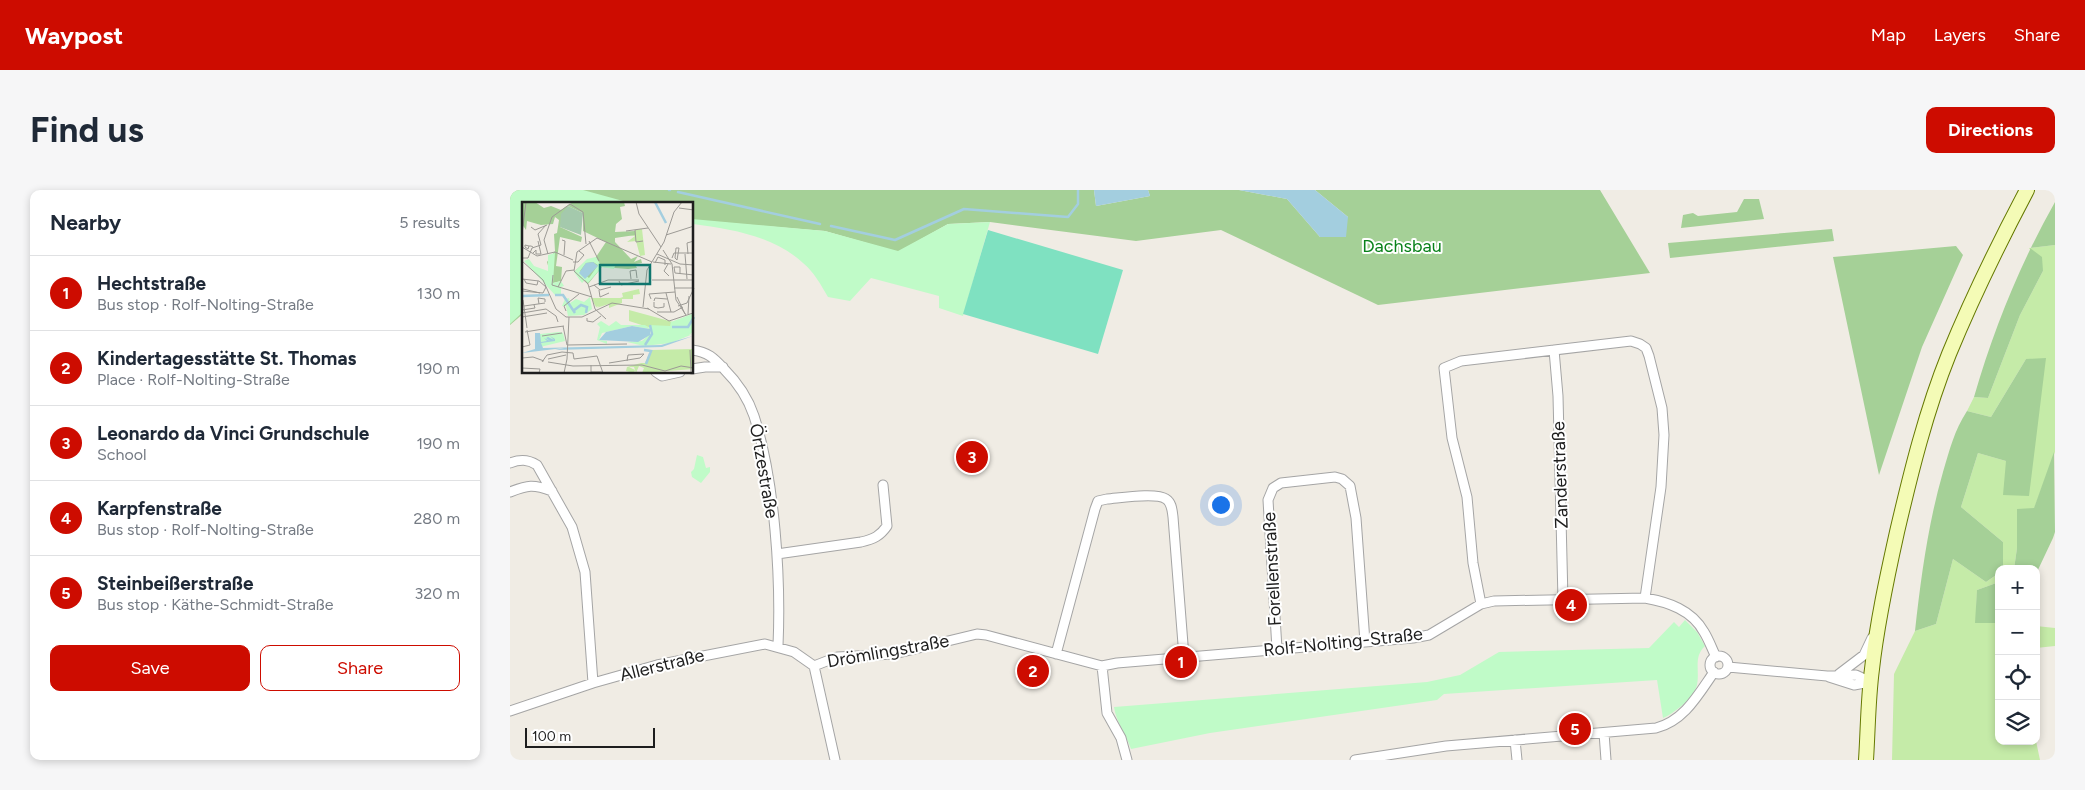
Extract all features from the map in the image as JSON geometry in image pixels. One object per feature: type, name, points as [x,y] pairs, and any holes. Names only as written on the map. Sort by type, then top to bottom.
[{"type":"main road","points":[[1866,760],[1871,682],[1878,627],[1907,490],[1949,355],[2001,239],[2027,190]]},
{"type":"street","points":[[1480,604],[1473,563],[1467,497],[1452,438],[1444,368],[1461,361],[1631,341],[1646,348],[1649,356],[1662,408],[1664,436],[1661,488],[1645,598]]},
{"type":"street","name":"Örtzestraße","points":[[694,350],[702,351],[715,358],[737,384],[754,415],[768,480],[777,554],[778,646]]},
{"type":"street","name":"Zanderstraße","points":[[1554,350],[1558,396],[1563,600]]},
{"type":"street","points":[[694,369],[723,368]]},
{"type":"street","points":[[659,374],[662,376],[671,374]]},
{"type":"street","points":[[510,463],[524,460],[538,465],[572,527],[585,572],[593,683]]},
{"type":"street","name":"Forellenstraße","points":[[1277,649],[1268,500],[1273,488],[1281,483],[1335,477],[1342,479],[1350,486],[1356,518],[1365,642]]},
{"type":"street","points":[[510,492],[528,485],[552,490]]},
{"type":"street","points":[[777,554],[872,540],[881,535],[887,526],[883,485]]},
{"type":"street","points":[[1056,654],[1094,509],[1098,501],[1159,496],[1167,499],[1171,505],[1173,517],[1184,657]]},
{"type":"street","name":"Rolf-Nolting-Straße","points":[[969,635],[986,635],[1102,666],[1429,635],[1480,604],[1494,601],[1645,598],[1680,608],[1704,631],[1716,657],[1725,658],[1728,667]]},
{"type":"street","points":[[1839,674],[1864,655],[1878,627]]},
{"type":"street","name":"Drömlingstraße","points":[[835,760],[814,666],[838,657],[894,654],[925,648],[969,635]]},
{"type":"street","name":"Allerstraße","points":[[510,711],[593,683],[657,665],[765,644],[778,646],[794,652],[814,666]]},
{"type":"street","points":[[1714,672],[1710,666],[1716,657]]},
{"type":"street","points":[[1102,666],[1107,713],[1121,738],[1126,760]]},
{"type":"street","points":[[1714,672],[1724,673],[1728,667],[1827,676],[1854,685],[1871,682]]},
{"type":"street","points":[[1355,760],[1396,757],[1446,746],[1656,728],[1674,722],[1714,672]]},
{"type":"street","points":[[1827,676],[1839,674],[1856,675],[1871,682]]},
{"type":"street","points":[[1604,733],[1606,760]]},
{"type":"street","points":[[1515,740],[1517,760]]},
{"type":"green space","name":"Dachsbau","points":[[510,190],[1094,190],[1096,206],[1150,196],[1148,190],[1239,190],[1287,199],[1320,237],[1348,217],[1315,190],[1600,190],[1650,273],[1378,305],[1221,230],[1136,241],[990,222],[948,224],[898,252],[825,231],[694,220],[694,202],[522,202],[522,315],[510,325]]},
{"type":"green space","points":[[510,190],[583,190],[627,202],[522,202],[522,313],[510,324]]},
{"type":"green space","points":[[1744,199],[1759,199],[1764,219],[1681,228],[1683,215],[1693,213],[1698,216],[1737,212]]},
{"type":"green space","points":[[2055,202],[2055,245],[2031,248],[2042,225]]},
{"type":"green space","points":[[694,219],[825,231],[898,251],[948,224],[990,222],[963,316],[939,308],[939,296],[871,278],[850,301],[828,297],[807,267],[792,254],[765,240],[722,228],[694,224]]},
{"type":"green space","points":[[1832,229],[1834,241],[1670,258],[1668,243]]},
{"type":"green space","points":[[988,230],[1123,270],[1098,354],[963,314]]},
{"type":"green space","points":[[2055,245],[2055,452],[2034,509],[2017,509],[2017,548],[2015,565],[2003,565],[2003,542],[1961,507],[1978,453],[2006,461],[2026,359],[1991,417],[1967,411],[1974,397],[1988,398],[2020,315],[2043,271],[2029,248]]},
{"type":"green space","points":[[1956,246],[1963,255],[1922,347],[1879,475],[1833,257]]},
{"type":"green space","points":[[2031,248],[2042,257],[2043,271],[2020,315],[1988,398],[1974,397],[1999,321]]},
{"type":"green space","points":[[2046,358],[2029,496],[2003,495],[2006,461],[1978,453],[1961,507],[2003,542],[2003,565],[1995,565],[1995,576],[1986,582],[1953,559],[1936,624],[1915,631],[1929,531],[1953,440],[1967,411],[1991,417],[2026,359]]},
{"type":"green space","points":[[2054,452],[2055,532],[2053,538],[2040,566],[2015,565],[2017,548],[2017,509],[2034,508]]},
{"type":"green space","points":[[697,455],[703,457],[706,468],[710,467],[710,472],[701,483],[692,477],[691,472],[694,469]]},
{"type":"green space","points":[[1953,559],[1986,582],[1995,576],[1995,583],[1977,590],[1976,623],[1995,623],[1995,745],[2037,745],[2040,760],[1892,760],[1894,674],[1915,631],[1936,624]]},
{"type":"green space","points":[[1995,583],[1995,623],[1975,623],[1977,590]]},
{"type":"green space","points":[[1685,620],[1697,632],[1705,646],[1701,650],[1698,659],[1697,685],[1692,695],[1683,704],[1663,718],[1657,680],[1444,694],[1437,700],[1210,733],[1131,749],[1114,707],[1427,682],[1460,675],[1499,652],[1649,648],[1674,622],[1679,627]]},
{"type":"green space","points":[[2040,626],[2055,628],[2055,646],[2040,648]]},
{"type":"water","points":[[1094,190],[1148,190],[1150,196],[1096,206]]},
{"type":"water","points":[[1239,190],[1315,190],[1348,217],[1346,237],[1320,237],[1287,199]]},
{"type":"waterway","points":[[831,226],[895,240],[964,209],[1068,217],[1078,204],[1078,190]]},
{"type":"waterway","points":[[678,192],[820,224]]},
{"type":"place","name":"Leonardo da Vinci Grundschule","points":[[972,457]]},
{"type":"place","name":"Karpfenstraße","points":[[1571,605]]},
{"type":"place","name":"Hechtstraße","points":[[1181,662]]},
{"type":"place","name":"Kindertagesstätte St. Thomas","points":[[1033,671]]},
{"type":"place","name":"Steinbeißerstraße","points":[[1575,729]]}]
